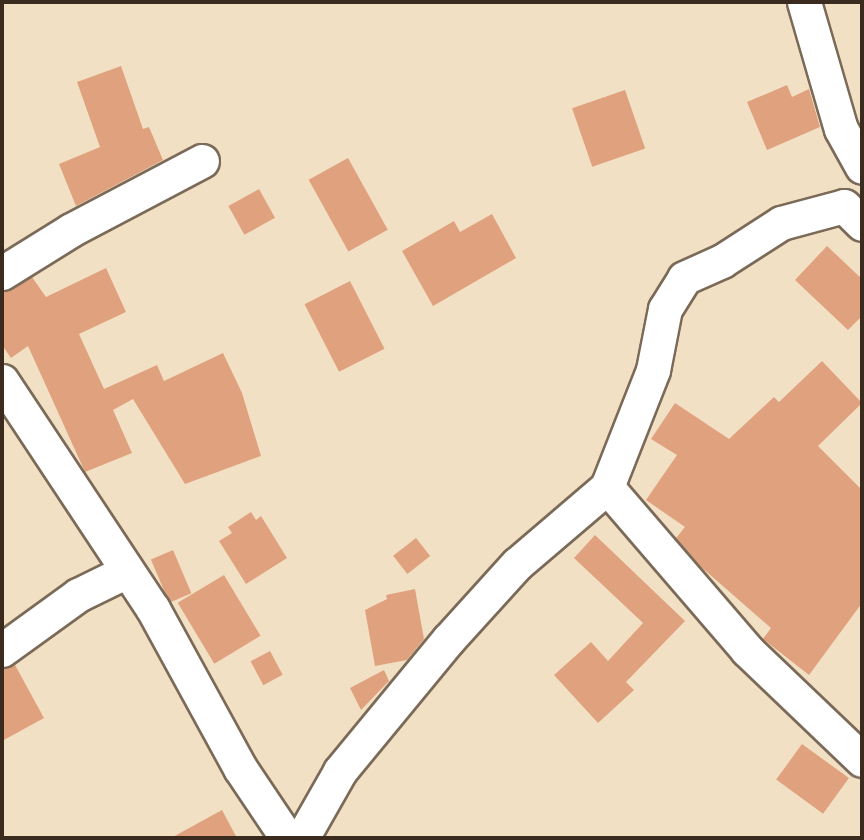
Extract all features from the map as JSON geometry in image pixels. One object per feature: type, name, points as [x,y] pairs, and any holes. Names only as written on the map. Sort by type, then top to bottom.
[{"type":"street","points":[[804,2],[841,129],[862,167]]},
{"type":"street","points":[[2,273],[71,230],[202,161]]},
{"type":"street","points":[[302,838],[340,771],[449,640],[517,564],[607,487],[653,370],[665,309],[684,278],[722,261],[781,223],[856,206]]},
{"type":"street","points":[[2,381],[125,572],[153,609],[240,768],[287,838]]},
{"type":"street","points":[[607,487],[747,650],[862,760]]},
{"type":"street","points":[[2,650],[78,595],[125,572]]},
{"type":"building","points":[[121,66],[143,129],[149,127],[163,160],[76,206],[59,164],[100,147],[77,82]]},
{"type":"building","points":[[787,85],[792,97],[809,89],[820,127],[767,150],[747,102]]},
{"type":"building","points":[[625,90],[645,149],[592,167],[572,108]]},
{"type":"building","points":[[348,158],[388,230],[348,252],[309,180]]},
{"type":"building","points":[[259,189],[275,218],[244,235],[228,206]]},
{"type":"building","points":[[492,214],[516,258],[433,306],[402,251],[454,221],[460,232]]},
{"type":"building","points":[[827,246],[862,279],[862,316],[848,330],[795,280]]},
{"type":"building","points":[[106,268],[126,312],[79,334],[104,389],[157,365],[164,381],[223,353],[242,393],[261,456],[185,484],[133,399],[113,410],[132,453],[85,472],[28,346],[11,358],[2,345],[2,292],[32,277],[46,297]]},
{"type":"building","points":[[350,281],[385,349],[339,372],[305,304]]},
{"type":"building","points":[[822,361],[862,403],[818,446],[862,490],[862,603],[809,675],[763,639],[771,628],[700,566],[676,538],[685,527],[646,500],[677,455],[651,439],[675,403],[729,439],[774,397],[779,402]]},
{"type":"building","points":[[251,512],[256,520],[261,516],[287,558],[246,584],[219,541],[232,533],[228,527]]},
{"type":"building","points":[[595,535],[685,621],[626,682],[634,690],[598,723],[554,675],[591,642],[608,661],[643,623],[574,558]]},
{"type":"building","points":[[416,538],[430,556],[407,574],[393,556]]},
{"type":"building","points":[[173,550],[191,593],[169,603],[151,559]]},
{"type":"building","points":[[224,575],[261,636],[214,664],[178,603]]},
{"type":"building","points":[[415,589],[424,639],[407,660],[375,666],[365,610],[387,599],[386,595]]},
{"type":"building","points":[[270,651],[283,675],[263,685],[251,661]]},
{"type":"building","points":[[15,665],[44,718],[2,741],[2,669]]},
{"type":"building","points":[[384,670],[389,681],[361,710],[350,688]]},
{"type":"building","points":[[802,744],[849,778],[823,814],[776,780]]},
{"type":"building","points":[[222,810],[237,838],[171,838]]}]
